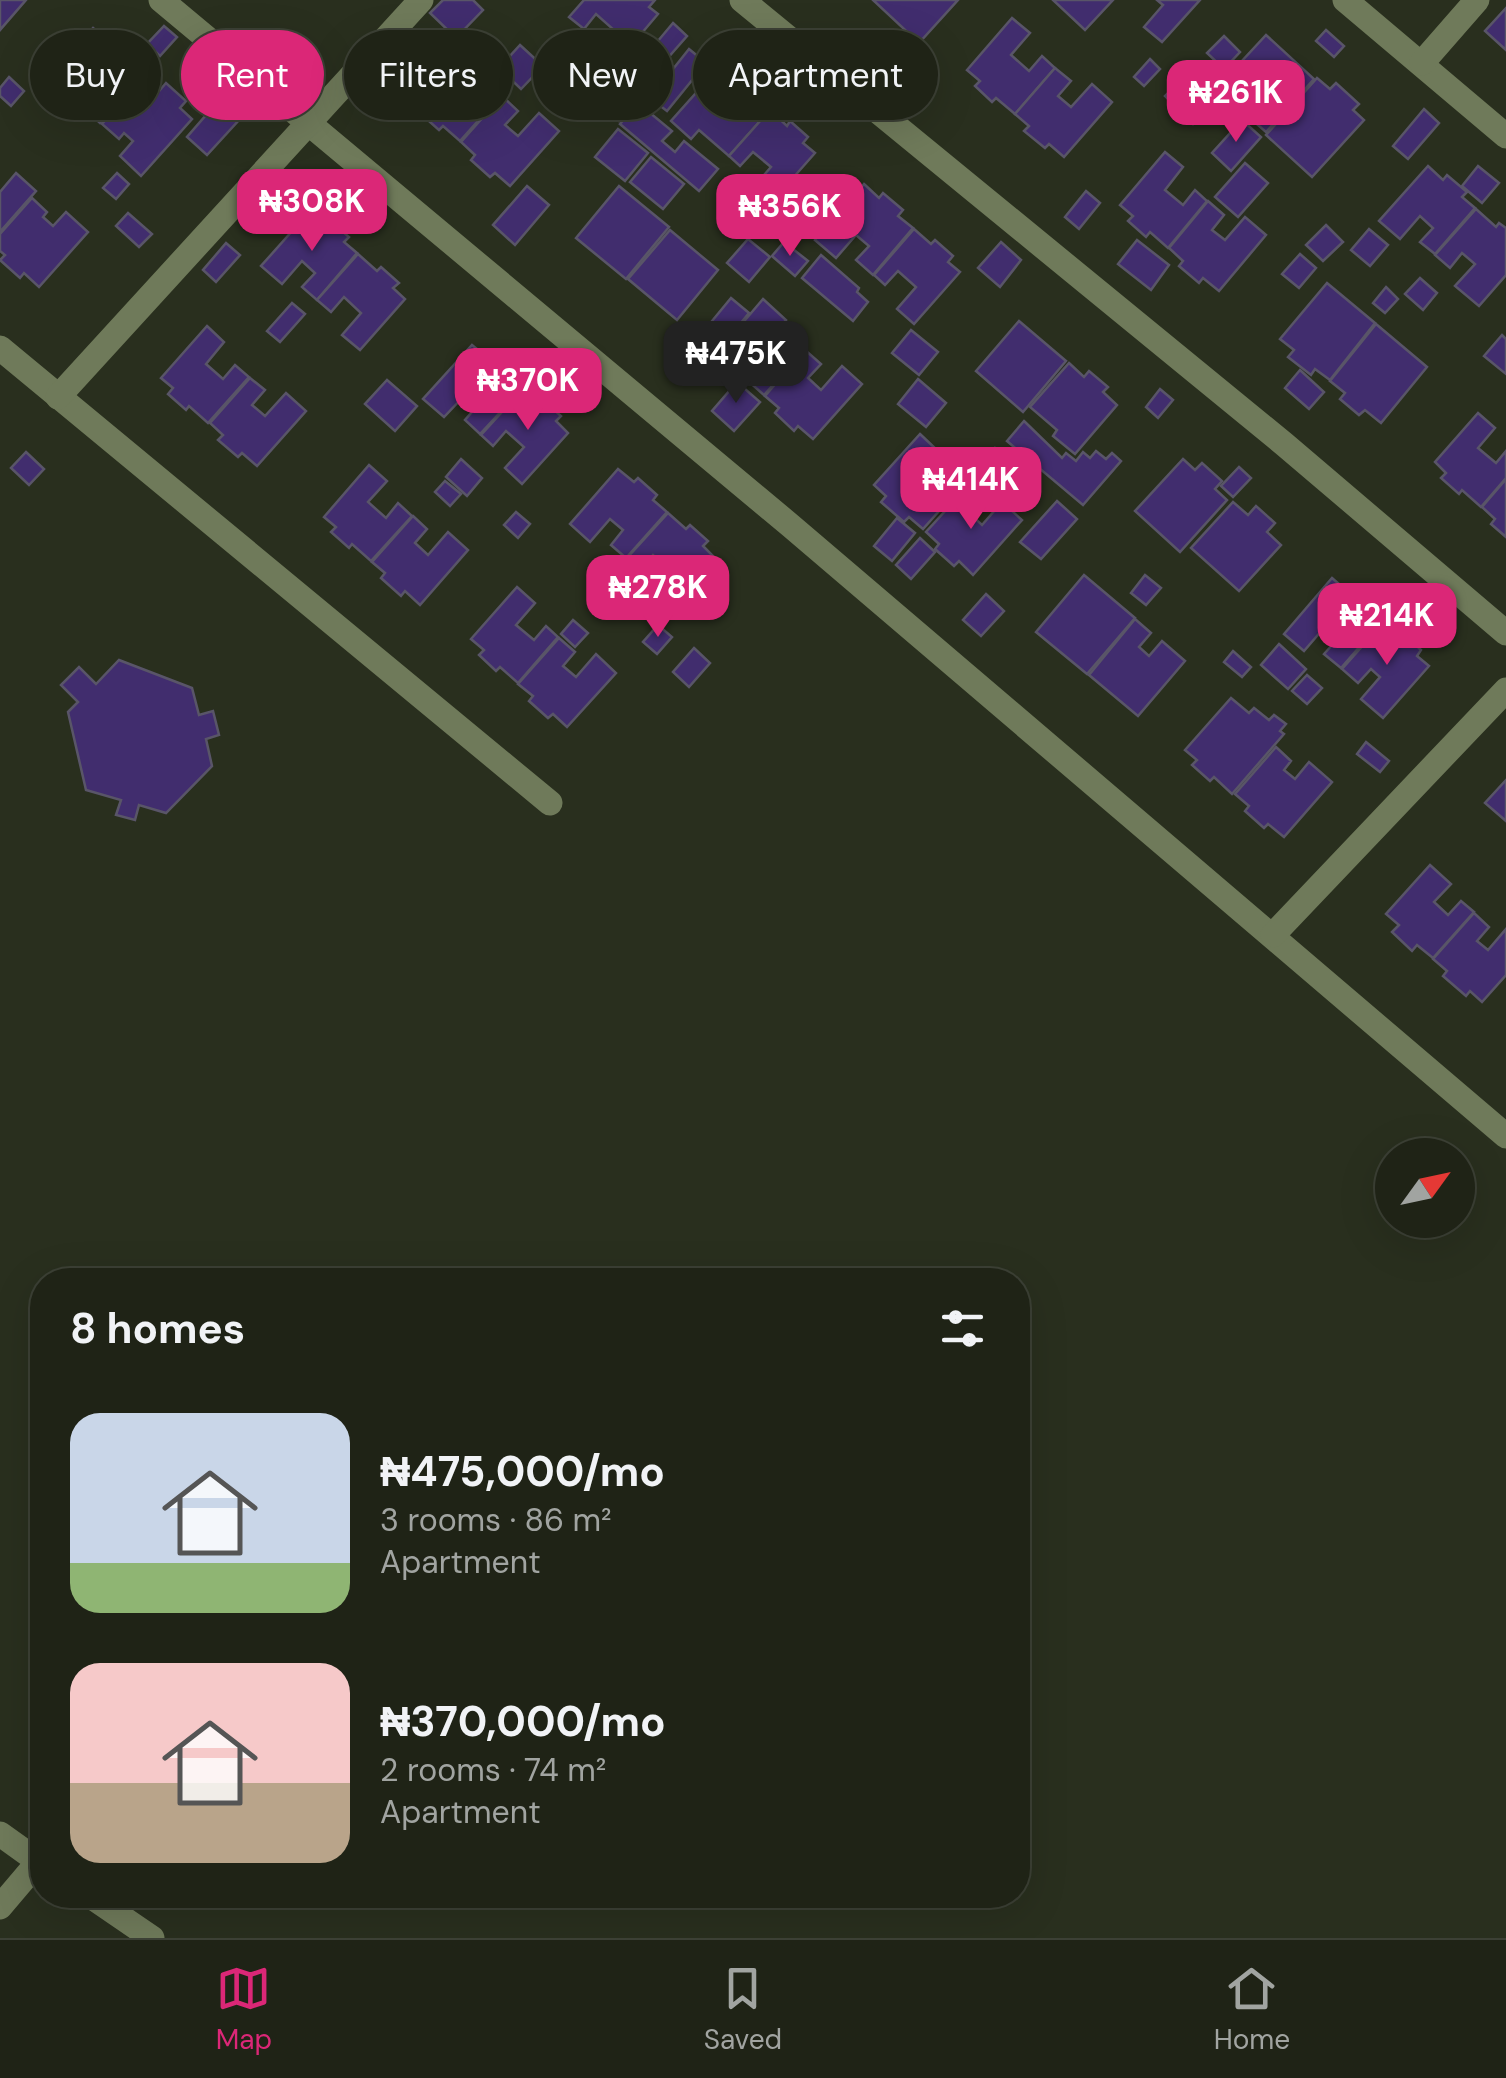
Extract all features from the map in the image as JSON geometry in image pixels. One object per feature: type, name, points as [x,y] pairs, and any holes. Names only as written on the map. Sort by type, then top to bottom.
[{"type":"street","points":[[161,0],[792,526],[1506,1136]]},
{"type":"street","points":[[58,397],[421,0]]},
{"type":"street","points":[[742,0],[1284,444],[1506,633]]},
{"type":"street","points":[[1346,0],[1506,136]]},
{"type":"street","points":[[1422,63],[1477,0]]},
{"type":"street","points":[[0,348],[550,803]]},
{"type":"street","points":[[1273,935],[1506,690]]},
{"type":"street","points":[[0,1834],[30,1854]]},
{"type":"street","points":[[0,1907],[30,1874]]},
{"type":"street","points":[[108,1908],[152,1938]]},
{"type":"building","points":[[0,0],[26,0],[0,30]]},
{"type":"building","points":[[443,0],[473,0],[483,10],[464,30],[448,30],[430,13]]},
{"type":"building","points":[[584,0],[655,0],[649,7],[658,14],[644,30],[614,30],[596,14],[584,29],[569,17]]},
{"type":"building","points":[[873,0],[958,0],[931,30],[905,30]]},
{"type":"building","points":[[1053,0],[1113,0],[1085,30]]},
{"type":"building","points":[[1157,0],[1200,0],[1162,42],[1144,27],[1163,5]]},
{"type":"building","points":[[1506,8],[1506,50],[1485,31]]},
{"type":"building","points":[[1012,18],[1030,33],[1011,55],[1029,71],[1042,56],[1055,68],[1015,114],[996,98],[992,102],[975,86],[980,81],[967,70]]},
{"type":"building","points":[[673,23],[687,36],[673,52],[673,30],[667,30]]},
{"type":"building","points":[[164,26],[177,37],[161,55],[161,30]]},
{"type":"building","points":[[1326,30],[1344,46],[1334,57],[1316,41]]},
{"type":"building","points":[[1266,35],[1314,79],[1266,132],[1250,118],[1246,122],[1235,112],[1239,107],[1217,88]]},
{"type":"building","points":[[1224,36],[1240,52],[1224,69],[1207,53]]},
{"type":"building","points":[[520,45],[533,57],[533,76],[521,89],[513,81],[513,53]]},
{"type":"building","points":[[689,49],[693,52],[693,79],[673,104],[673,69]]},
{"type":"building","points":[[1150,59],[1160,69],[1144,86],[1134,77]]},
{"type":"building","points":[[1055,68],[1071,81],[1058,96],[1071,107],[1092,84],[1112,102],[1064,157],[1024,131],[1029,126],[1015,114]]},
{"type":"building","points":[[1189,72],[1217,100],[1193,124],[1165,96]]},
{"type":"building","points":[[9,77],[24,91],[11,106],[0,96],[0,88]]},
{"type":"building","points":[[1317,78],[1330,89],[1336,83],[1359,104],[1353,110],[1364,120],[1312,177],[1266,135]]},
{"type":"building","points":[[166,83],[181,96],[181,120],[191,120],[141,176],[120,156],[133,141],[124,133],[119,139],[102,124],[106,120],[161,120],[161,89]]},
{"type":"building","points":[[693,96],[693,120],[761,120],[729,156],[699,130],[691,139],[673,119]]},
{"type":"building","points":[[1424,109],[1439,123],[1408,159],[1393,146]]},
{"type":"building","points":[[202,120],[239,120],[207,155],[187,137]]},
{"type":"building","points":[[428,120],[479,120],[460,141],[443,126],[439,130]]},
{"type":"building","points":[[481,120],[510,120],[505,125],[518,136],[533,120],[547,120],[559,131],[510,186],[495,173],[490,177],[471,160],[475,155],[461,142]]},
{"type":"building","points":[[623,120],[659,120],[672,131],[662,141],[675,152],[684,141],[718,169],[699,191],[620,124]]},
{"type":"building","points":[[761,120],[781,120],[787,126],[790,121],[808,137],[803,143],[815,153],[769,205],[752,189],[771,167],[753,152],[740,166],[729,156]]},
{"type":"building","points":[[1242,120],[1261,137],[1231,171],[1212,153]]},
{"type":"building","points":[[618,129],[648,153],[625,181],[595,157]]},
{"type":"building","points":[[1165,152],[1183,167],[1165,190],[1183,205],[1195,190],[1207,201],[1168,248],[1150,232],[1146,237],[1128,221],[1133,216],[1120,205]]},
{"type":"building","points":[[651,157],[684,184],[663,209],[630,182]]},
{"type":"building","points":[[1245,163],[1268,183],[1238,217],[1215,197]]},
{"type":"building","points":[[1428,166],[1443,180],[1447,175],[1467,192],[1462,197],[1475,208],[1435,254],[1420,242],[1433,228],[1420,216],[1400,239],[1379,221]]},
{"type":"building","points":[[1478,166],[1499,183],[1482,203],[1462,186]]},
{"type":"building","points":[[16,173],[36,191],[0,232],[0,192]]},
{"type":"building","points":[[117,173],[129,184],[116,199],[103,188]]},
{"type":"building","points":[[864,184],[879,198],[883,193],[903,210],[898,216],[913,228],[873,275],[856,260],[869,246],[856,235],[836,258],[815,240]]},
{"type":"building","points":[[527,186],[549,205],[515,245],[493,225]]},
{"type":"building","points":[[619,186],[669,227],[626,279],[576,238]]},
{"type":"building","points":[[1086,191],[1100,203],[1079,229],[1065,217]]},
{"type":"building","points":[[32,198],[47,212],[43,217],[53,226],[66,212],[88,232],[39,287],[24,273],[20,278],[0,260],[5,255],[0,251],[0,234]]},
{"type":"building","points":[[1208,201],[1224,215],[1212,230],[1225,240],[1245,217],[1266,235],[1219,291],[1203,278],[1199,283],[1179,266],[1183,261],[1169,248]]},
{"type":"building","points":[[1476,209],[1496,227],[1499,223],[1506,228],[1506,275],[1479,306],[1455,286],[1475,264],[1462,253],[1450,268],[1435,255]]},
{"type":"building","points":[[310,211],[325,225],[329,220],[349,237],[344,242],[357,253],[317,300],[302,287],[315,273],[302,261],[282,284],[261,266]]},
{"type":"building","points":[[128,213],[152,234],[139,247],[116,226]]},
{"type":"building","points":[[1326,225],[1343,242],[1323,261],[1306,245]]},
{"type":"building","points":[[914,229],[953,256],[948,262],[960,272],[914,324],[897,309],[916,287],[898,271],[885,285],[874,275]]},
{"type":"building","points":[[1369,229],[1388,245],[1370,266],[1351,250]]},
{"type":"building","points":[[670,230],[718,270],[677,320],[628,279]]},
{"type":"building","points":[[748,239],[770,257],[749,282],[727,263]]},
{"type":"building","points":[[1137,240],[1169,265],[1151,290],[1118,264]]},
{"type":"building","points":[[784,242],[808,261],[795,276],[772,256]]},
{"type":"building","points":[[1001,242],[1021,260],[1000,287],[978,268]]},
{"type":"building","points":[[226,243],[240,255],[216,282],[203,270]]},
{"type":"building","points":[[358,254],[399,283],[393,288],[405,299],[360,350],[342,335],[361,313],[344,297],[331,312],[317,300]]},
{"type":"building","points":[[1300,254],[1316,268],[1299,288],[1282,274]]},
{"type":"building","points":[[821,255],[859,288],[857,292],[868,302],[853,321],[802,278]]},
{"type":"building","points":[[1420,278],[1437,293],[1423,310],[1405,294]]},
{"type":"building","points":[[1327,283],[1375,323],[1330,380],[1315,369],[1311,375],[1288,357],[1294,350],[1280,339]]},
{"type":"building","points":[[1386,287],[1398,299],[1385,313],[1373,303]]},
{"type":"building","points":[[731,298],[749,313],[716,353],[698,338]]},
{"type":"building","points":[[763,299],[786,320],[767,341],[780,352],[792,338],[805,349],[764,395],[725,368],[730,362],[718,352]]},
{"type":"building","points":[[292,303],[305,314],[280,342],[267,331]]},
{"type":"building","points":[[1019,321],[1066,361],[1023,412],[976,371]]},
{"type":"building","points":[[1376,324],[1427,367],[1381,423],[1365,410],[1359,415],[1340,399],[1345,393],[1330,381]]},
{"type":"building","points":[[207,326],[224,342],[206,364],[223,379],[235,365],[249,377],[208,423],[168,394],[173,388],[161,378]]},
{"type":"building","points":[[911,330],[938,352],[919,375],[892,353]]},
{"type":"building","points":[[1502,335],[1506,339],[1506,374],[1484,356]]},
{"type":"building","points":[[472,345],[488,358],[493,353],[512,371],[508,376],[522,389],[480,434],[465,420],[477,406],[465,395],[444,417],[423,399]]},
{"type":"building","points":[[805,350],[821,364],[808,378],[821,390],[842,366],[862,384],[813,439],[798,426],[794,431],[775,413],[779,408],[765,396]]},
{"type":"building","points":[[1069,363],[1084,377],[1089,371],[1108,387],[1103,392],[1117,405],[1075,454],[1053,436],[1057,430],[1030,407]]},
{"type":"building","points":[[1300,370],[1324,392],[1309,409],[1285,388]]},
{"type":"building","points":[[250,378],[265,390],[252,405],[265,416],[286,393],[306,411],[257,466],[242,453],[238,457],[218,440],[223,435],[210,423]]},
{"type":"building","points":[[918,379],[946,403],[926,427],[898,404]]},
{"type":"building","points":[[387,380],[417,406],[395,431],[365,404]]},
{"type":"building","points":[[737,382],[760,402],[734,431],[712,411]]},
{"type":"building","points":[[523,389],[561,416],[556,421],[568,433],[522,484],[505,468],[524,447],[506,431],[493,446],[481,435]]},
{"type":"building","points":[[1160,389],[1173,400],[1158,418],[1146,407]]},
{"type":"building","points":[[1478,413],[1495,428],[1478,448],[1496,463],[1506,451],[1506,478],[1481,507],[1441,478],[1446,473],[1435,462]]},
{"type":"building","points":[[1024,421],[1062,458],[1066,453],[1076,461],[1083,452],[1090,458],[1096,451],[1106,459],[1112,453],[1121,461],[1083,505],[1007,441]]},
{"type":"building","points":[[920,434],[937,450],[918,471],[936,487],[950,471],[964,483],[923,529],[909,517],[904,522],[881,502],[886,496],[874,485]]},
{"type":"building","points":[[995,448],[1016,465],[998,487],[978,469]]},
{"type":"building","points":[[26,452],[44,469],[29,485],[11,468]]},
{"type":"building","points":[[461,459],[482,478],[467,496],[446,477]]},
{"type":"building","points":[[1183,459],[1195,470],[1202,463],[1222,481],[1215,489],[1227,500],[1180,552],[1135,511]]},
{"type":"building","points":[[369,465],[387,481],[368,502],[386,518],[398,503],[412,516],[371,561],[331,532],[336,527],[324,517]]},
{"type":"building","points":[[1239,467],[1251,478],[1233,497],[1221,486]]},
{"type":"building","points":[[618,469],[634,482],[638,478],[657,495],[653,500],[667,512],[626,558],[611,545],[623,530],[610,519],[590,542],[570,524]]},
{"type":"building","points":[[1506,479],[1506,537],[1491,524],[1495,519],[1482,507]]},
{"type":"building","points":[[445,481],[461,494],[450,506],[435,492]]},
{"type":"building","points":[[967,487],[981,499],[969,513],[982,525],[1002,502],[1022,520],[973,575],[959,561],[954,566],[935,549],[939,544],[926,532]]},
{"type":"building","points":[[1057,501],[1077,519],[1041,559],[1020,542]]},
{"type":"building","points":[[1233,502],[1248,515],[1256,506],[1275,523],[1267,532],[1281,545],[1239,591],[1191,548]]},
{"type":"building","points":[[516,512],[530,524],[518,538],[504,525]]},
{"type":"building","points":[[668,513],[708,541],[703,546],[714,557],[669,609],[651,593],[670,571],[653,555],[640,570],[627,558]]},
{"type":"building","points":[[413,516],[427,529],[415,543],[428,555],[448,532],[468,550],[420,605],[405,591],[401,596],[381,578],[385,573],[372,562]]},
{"type":"building","points":[[897,518],[915,533],[892,561],[874,546]]},
{"type":"building","points":[[920,538],[935,552],[911,579],[896,565]]},
{"type":"building","points":[[1084,575],[1135,618],[1087,674],[1036,632]]},
{"type":"building","points":[[1145,575],[1161,588],[1146,605],[1131,593]]},
{"type":"building","points":[[1332,578],[1347,591],[1351,587],[1371,604],[1367,609],[1381,622],[1341,668],[1324,654],[1342,634],[1329,622],[1304,651],[1284,634]]},
{"type":"building","points":[[517,587],[535,603],[516,625],[534,640],[546,626],[558,637],[518,683],[500,667],[496,671],[479,655],[484,650],[471,639]]},
{"type":"building","points":[[986,594],[1004,611],[981,636],[963,620]]},
{"type":"building","points":[[1135,619],[1151,633],[1139,647],[1149,656],[1162,641],[1185,661],[1138,716],[1089,675]]},
{"type":"building","points":[[573,620],[588,633],[575,647],[561,634]]},
{"type":"building","points":[[1383,623],[1400,639],[1404,634],[1421,650],[1417,656],[1429,666],[1383,718],[1361,699],[1380,677],[1371,669],[1358,683],[1342,669]]},
{"type":"building","points":[[658,625],[672,637],[657,654],[643,642]]},
{"type":"building","points":[[559,638],[575,652],[563,666],[576,677],[596,654],[616,673],[567,727],[553,714],[548,718],[529,701],[533,696],[518,684]]},
{"type":"building","points":[[1279,644],[1306,669],[1288,689],[1261,665]]},
{"type":"building","points":[[694,648],[710,663],[689,687],[673,672]]},
{"type":"building","points":[[1233,651],[1251,667],[1242,677],[1224,662]]},
{"type":"building","points":[[119,660],[192,688],[199,715],[213,711],[219,735],[206,739],[212,766],[166,813],[139,805],[135,820],[116,815],[121,800],[86,790],[68,712],[78,702],[61,685],[79,667],[96,684]]},
{"type":"building","points":[[1307,675],[1322,688],[1307,704],[1292,691]]},
{"type":"building","points":[[1231,698],[1249,713],[1254,708],[1269,720],[1274,715],[1286,724],[1280,731],[1284,734],[1232,794],[1214,777],[1210,781],[1192,765],[1197,760],[1185,750]]},
{"type":"building","points":[[1366,742],[1389,761],[1380,772],[1357,754]]},
{"type":"building","points":[[1276,747],[1291,761],[1284,770],[1295,779],[1309,762],[1332,782],[1284,837],[1268,824],[1264,828],[1245,811],[1249,806],[1235,794]]},
{"type":"building","points":[[1506,780],[1506,821],[1485,803]]},
{"type":"building","points":[[1430,865],[1451,884],[1434,902],[1448,915],[1461,901],[1474,912],[1433,958],[1417,945],[1412,951],[1392,932],[1399,925],[1386,914]]},
{"type":"building","points":[[1474,913],[1489,927],[1477,941],[1488,950],[1506,929],[1506,975],[1482,1002],[1470,991],[1466,996],[1443,976],[1447,971],[1433,959]]}]
